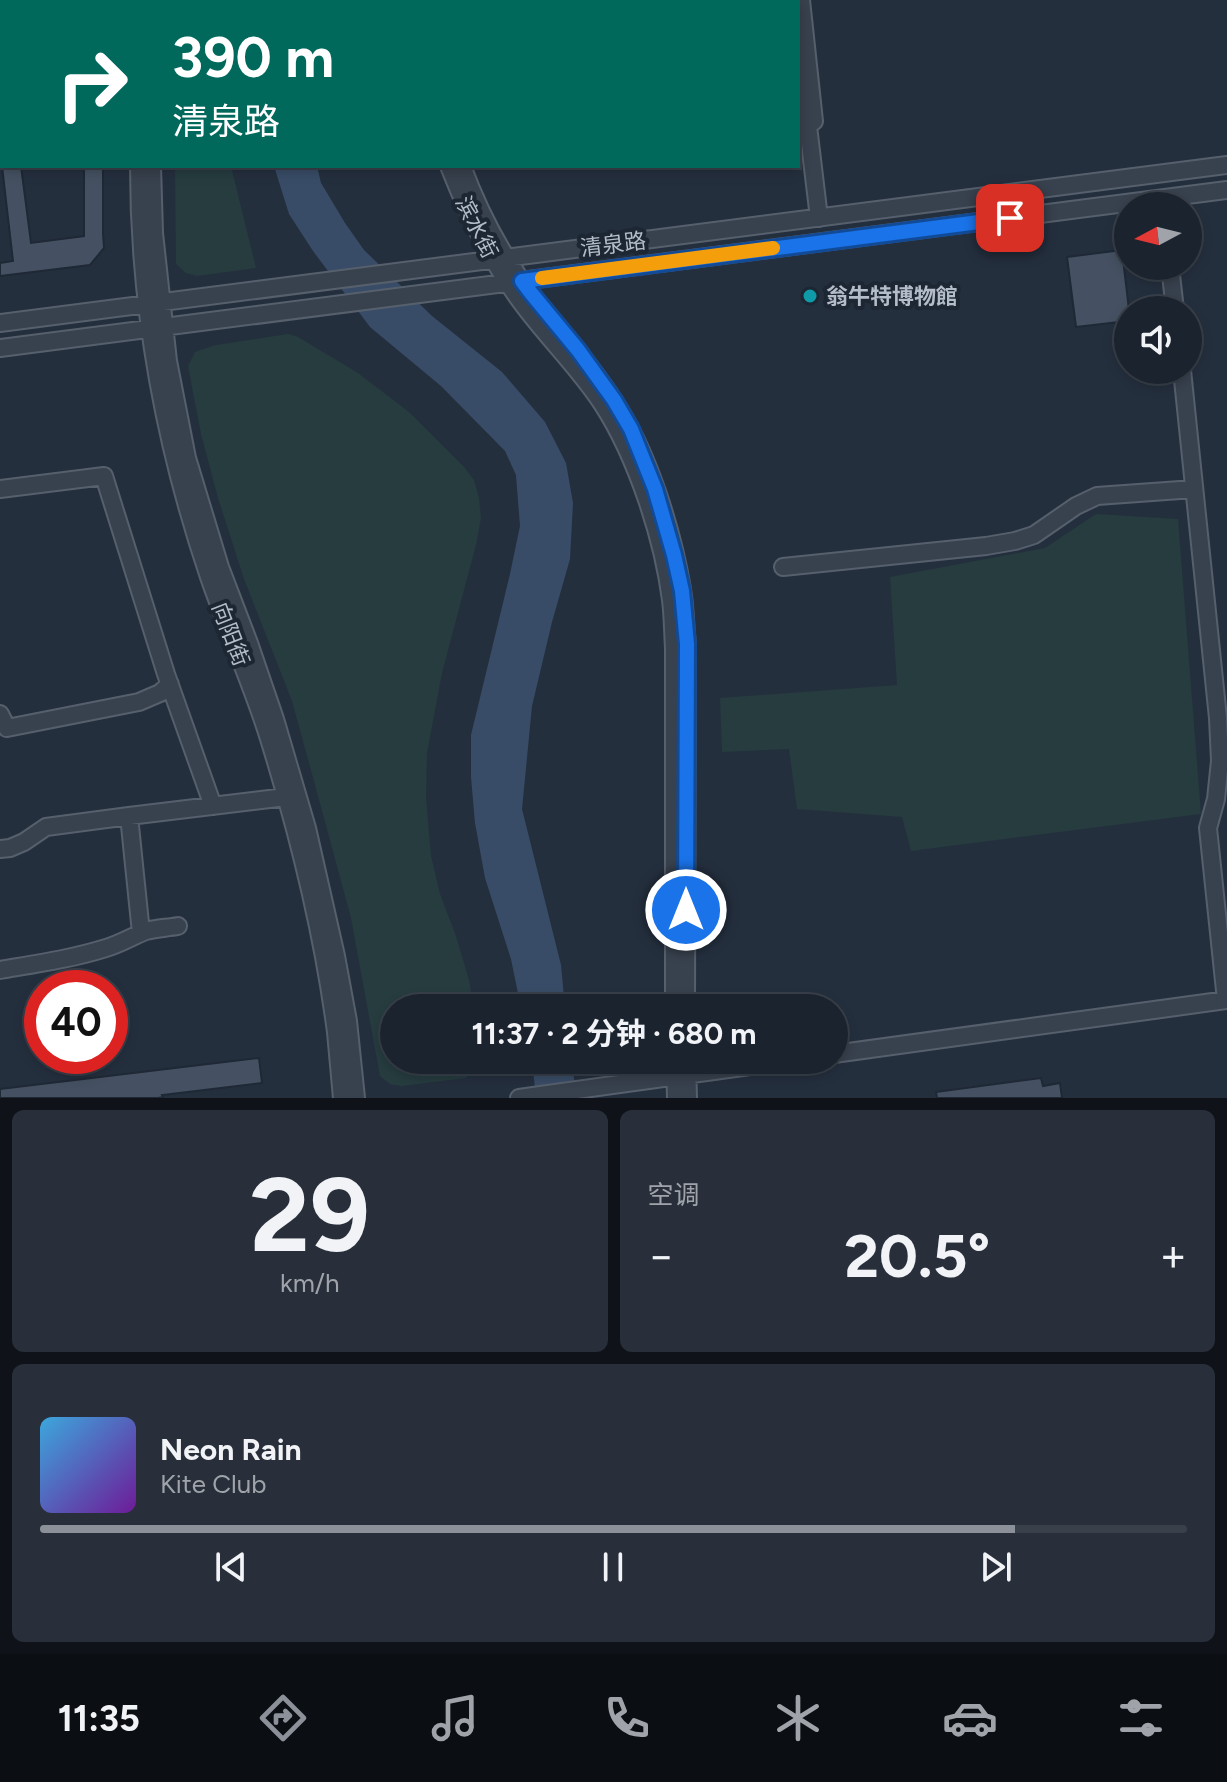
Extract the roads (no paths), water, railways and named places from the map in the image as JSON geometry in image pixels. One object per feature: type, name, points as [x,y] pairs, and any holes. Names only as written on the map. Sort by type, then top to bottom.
[{"type":"street","points":[[801,0],[814,121],[808,126]]},
{"type":"street","points":[[800,103],[802,122],[808,126],[819,218]]},
{"type":"street","name":"清泉路","points":[[0,323],[1227,165]]},
{"type":"street","name":"向阳街","points":[[139,168],[143,269],[154,304]]},
{"type":"street","name":"向阳街","points":[[152,168],[154,304],[162,402],[189,512],[269,738],[286,797],[325,967],[336,1031],[342,1098]]},
{"type":"street","name":"滨水街","points":[[450,168],[477,231],[515,282],[531,293],[578,350],[614,400],[646,464],[663,515],[682,591],[687,644],[686,994]]},
{"type":"street","name":"滨水街","points":[[463,168],[500,259]]},
{"type":"street","name":"清泉路","points":[[1202,195],[1227,190]]},
{"type":"street","name":"清泉路","points":[[0,348],[1114,208]]},
{"type":"street","name":"滨水街","points":[[515,282],[517,297],[585,378],[621,437],[662,553],[671,600],[674,648],[674,994]]},
{"type":"street","name":"向阳街","points":[[157,328],[168,361],[187,458],[203,513],[271,706],[307,828],[348,1021],[356,1098]]},
{"type":"street","points":[[848,1052],[1227,1000],[1208,828],[1216,799],[1220,761],[1218,718],[1183,384]]},
{"type":"street","points":[[0,489],[104,476],[170,684],[213,806]]},
{"type":"street","points":[[783,567],[1015,541],[1034,535],[1076,506],[1097,496],[1194,489]]},
{"type":"street","points":[[0,714],[7,728],[139,702],[160,693],[170,684]]},
{"type":"street","points":[[0,849],[24,842],[46,827],[286,797]]},
{"type":"street","points":[[129,816],[141,933]]},
{"type":"street","points":[[0,970],[104,949],[141,933],[178,926]]},
{"type":"street","points":[[519,1098],[619,1084],[658,1074]]},
{"type":"street","points":[[676,1098],[680,1074]]},
{"type":"street","points":[[682,1074],[688,1098]]},
{"type":"water","points":[[275,168],[317,168],[321,183],[364,250],[432,316],[502,372],[545,422],[566,463],[573,503],[570,559],[532,706],[522,809],[561,965],[564,994],[518,994],[511,959],[485,878],[475,823],[471,735],[520,526],[516,475],[505,451],[441,386],[370,327],[289,214]]},
{"type":"water","points":[[533,1074],[573,1074],[577,1096],[536,1098]]},
{"type":"place","name":"翁牛特博物館","points":[[810,296]]}]
